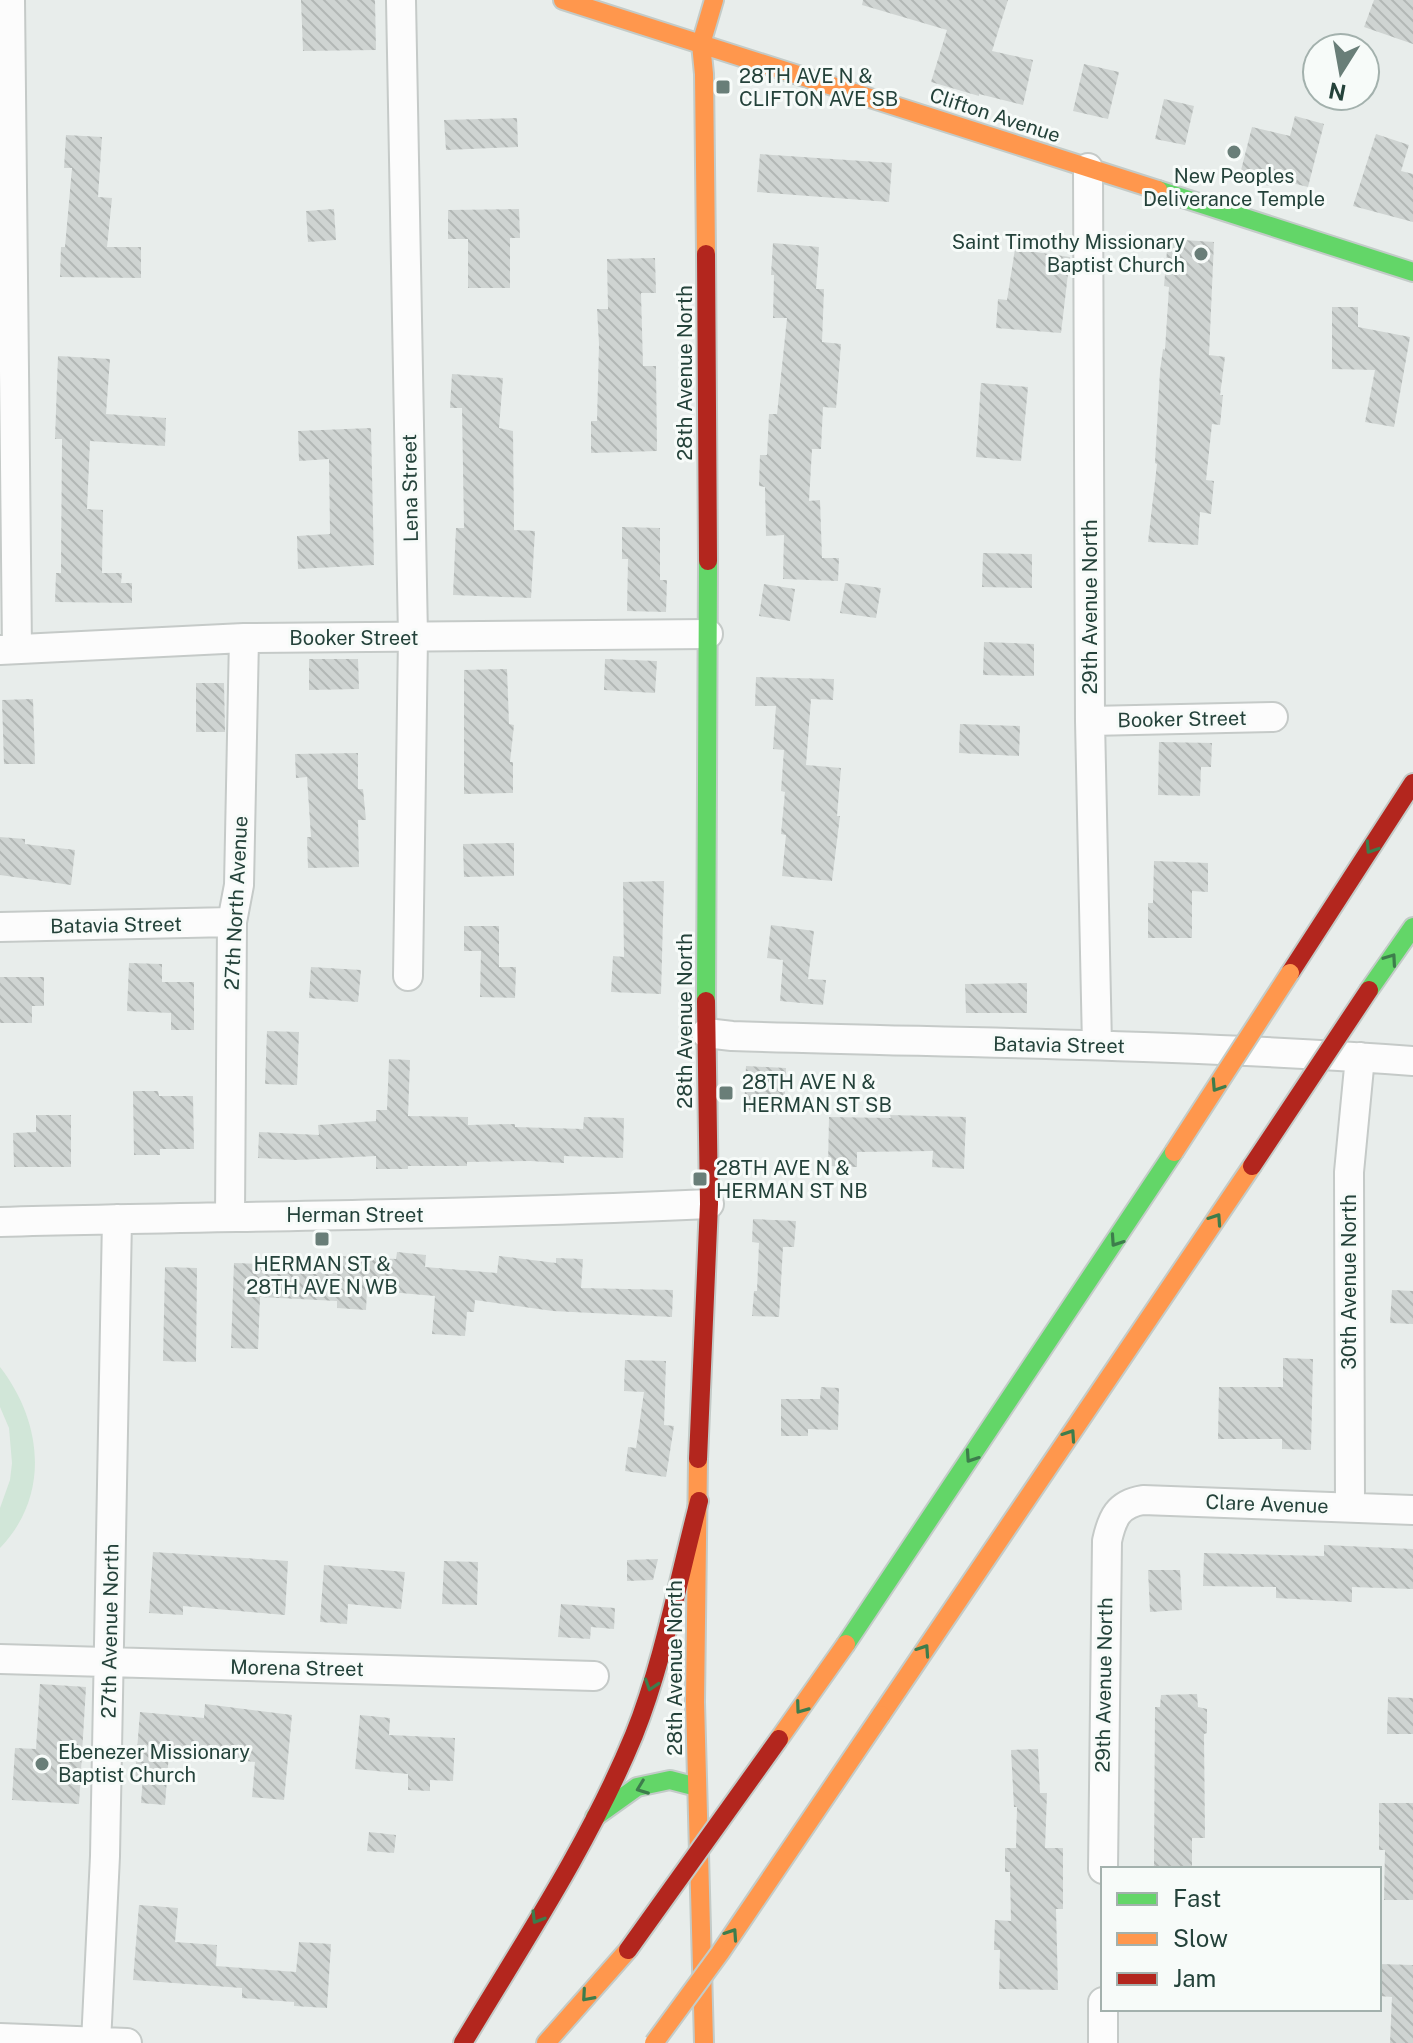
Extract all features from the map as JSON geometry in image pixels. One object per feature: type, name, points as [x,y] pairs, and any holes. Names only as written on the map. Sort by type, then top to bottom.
[{"type":"main road","name":"Clifton Avenue","points":[[563,0],[1413,272]]},
{"type":"main road","name":"28th Avenue North","points":[[704,2043],[695,1702],[699,1401],[709,1204],[706,1033],[706,200],[701,44],[714,0]]},
{"type":"main road","points":[[546,2043],[628,1950],[846,1644],[1174,1152],[1413,783]]},
{"type":"main road","points":[[654,2043],[720,1953],[1413,927]]},
{"type":"main road","points":[[463,2043],[574,1858],[634,1735],[699,1501]]},
{"type":"main road","points":[[593,1818],[637,1787],[670,1780],[697,1787]]},
{"type":"street","points":[[9,649],[10,0]]},
{"type":"street","name":"Lena Street","points":[[401,0],[413,637],[408,976]]},
{"type":"street","name":"29th Avenue North","points":[[1088,168],[1090,721],[1097,1045]]},
{"type":"street","name":"Booker Street","points":[[9,649],[244,638],[708,634]]},
{"type":"street","name":"27th North Avenue","points":[[230,1216],[232,922],[239,885],[244,638]]},
{"type":"street","name":"Booker Street","points":[[1090,721],[1273,717]]},
{"type":"street","name":"Batavia Street","points":[[0,927],[232,922]]},
{"type":"street","name":"Batavia Street","points":[[706,1033],[888,1041],[1097,1045],[1413,1061]]},
{"type":"street","name":"30th Avenue North","points":[[1350,1506],[1349,1172],[1360,1057]]},
{"type":"street","name":"Herman Street","points":[[0,1222],[434,1215],[709,1204]]},
{"type":"street","name":"27th Avenue North","points":[[96,2043],[110,1663],[117,1219]]},
{"type":"street","name":"Clare Avenue","points":[[1122,1506],[1143,1500],[1413,1510]]},
{"type":"street","name":"29th Avenue North","points":[[1103,1867],[1107,1541],[1111,1522],[1122,1506]]},
{"type":"street","name":"Morena Street","points":[[0,1659],[594,1676]]},
{"type":"street","points":[[1103,2011],[1103,2043]]},
{"type":"street","points":[[0,2038],[127,2043]]},
{"type":"green space","points":[[0,1367],[25,1411],[35,1458],[27,1505],[0,1548],[0,1508],[10,1480],[12,1463],[9,1428],[0,1407]]},
{"type":"building","points":[[301,0],[375,0],[376,50],[303,51]]},
{"type":"building","points":[[863,0],[1008,0],[992,51],[1033,60],[1023,105],[931,82],[947,30],[862,5]]},
{"type":"building","points":[[1374,0],[1413,0],[1413,44],[1364,27]]},
{"type":"building","points":[[1084,64],[1119,72],[1108,119],[1073,111]]},
{"type":"building","points":[[1164,99],[1194,106],[1185,145],[1155,139]]},
{"type":"building","points":[[1295,116],[1324,124],[1308,187],[1272,178],[1270,186],[1239,178],[1252,127],[1290,136]]},
{"type":"building","points":[[517,118],[518,147],[446,150],[444,120]]},
{"type":"building","points":[[1376,134],[1409,145],[1401,171],[1413,174],[1413,222],[1353,206]]},
{"type":"building","points":[[66,135],[102,137],[98,197],[112,198],[107,247],[141,247],[141,278],[60,277],[72,168],[64,168]]},
{"type":"building","points":[[760,154],[892,163],[889,202],[757,192]]},
{"type":"building","points":[[334,209],[336,240],[308,242],[306,211]]},
{"type":"building","points":[[519,209],[520,238],[510,238],[510,288],[468,288],[468,239],[448,239],[448,210]]},
{"type":"building","points":[[1168,239],[1214,242],[1209,355],[1225,357],[1220,395],[1223,395],[1220,425],[1212,424],[1206,480],[1214,481],[1211,514],[1200,512],[1198,545],[1148,542],[1157,464],[1160,371],[1165,350],[1169,287],[1164,286]]},
{"type":"building","points":[[773,243],[819,247],[816,289],[824,289],[822,342],[841,344],[836,408],[823,407],[821,449],[812,449],[809,501],[820,500],[822,558],[839,558],[838,581],[783,579],[784,535],[766,536],[765,487],[759,486],[760,455],[767,455],[769,414],[777,414],[787,318],[773,318]]},
{"type":"building","points":[[1015,249],[1070,257],[1061,333],[996,328],[998,299],[1007,300]]},
{"type":"building","points":[[655,258],[656,293],[641,293],[643,366],[656,366],[657,451],[591,453],[591,421],[597,421],[597,309],[608,309],[607,259]]},
{"type":"building","points":[[1332,307],[1358,307],[1358,327],[1410,337],[1394,427],[1365,422],[1375,370],[1332,369]]},
{"type":"building","points":[[58,356],[110,359],[106,414],[166,418],[165,446],[90,441],[87,509],[103,510],[102,573],[122,573],[121,583],[132,583],[132,603],[55,602],[56,573],[61,573],[62,439],[55,439]]},
{"type":"building","points":[[452,374],[503,378],[499,428],[513,431],[514,530],[535,531],[531,598],[453,595],[456,528],[464,528],[462,408],[450,408]]},
{"type":"building","points":[[981,383],[1028,387],[1021,461],[976,457]]},
{"type":"building","points":[[371,428],[374,565],[298,569],[297,536],[330,534],[329,459],[299,461],[298,431]]},
{"type":"building","points":[[622,527],[660,528],[660,580],[667,580],[666,612],[627,611],[628,559],[622,559]]},
{"type":"building","points":[[983,553],[1032,554],[1032,588],[982,587]]},
{"type":"building","points":[[845,583],[881,588],[876,618],[840,613]]},
{"type":"building","points":[[764,584],[795,589],[790,621],[759,616]]},
{"type":"building","points":[[984,642],[1034,644],[1034,676],[983,675]]},
{"type":"building","points":[[309,659],[358,659],[359,689],[309,690]]},
{"type":"building","points":[[605,659],[657,661],[655,693],[604,690]]},
{"type":"building","points":[[507,669],[509,724],[514,725],[510,762],[513,762],[513,793],[464,794],[464,670]]},
{"type":"building","points":[[756,677],[834,679],[833,700],[811,699],[806,765],[841,768],[837,816],[840,816],[832,881],[782,876],[786,835],[781,834],[785,792],[781,791],[784,750],[773,749],[776,706],[755,706]]},
{"type":"building","points":[[196,683],[224,683],[225,732],[196,732]]},
{"type":"building","points":[[33,699],[35,764],[4,764],[2,700]]},
{"type":"building","points":[[960,724],[1020,726],[1019,756],[959,753]]},
{"type":"building","points":[[1159,742],[1212,743],[1211,767],[1201,767],[1200,796],[1158,795]]},
{"type":"building","points":[[358,753],[358,789],[363,789],[366,820],[358,820],[359,867],[308,868],[307,837],[311,837],[307,777],[296,778],[295,754]]},
{"type":"building","points":[[0,837],[25,839],[25,844],[75,850],[71,885],[0,875]]},
{"type":"building","points":[[514,843],[514,876],[464,877],[463,844]]},
{"type":"building","points":[[1154,861],[1208,863],[1208,892],[1192,891],[1192,938],[1148,938],[1148,903],[1153,903]]},
{"type":"building","points":[[664,881],[661,994],[611,992],[613,956],[624,957],[623,882]]},
{"type":"building","points":[[771,925],[814,931],[808,979],[826,980],[823,1005],[780,1001],[783,960],[767,958]]},
{"type":"building","points":[[464,926],[499,926],[499,967],[516,967],[515,998],[480,997],[481,951],[464,951]]},
{"type":"building","points":[[129,963],[162,964],[162,982],[194,982],[194,1030],[171,1030],[171,1013],[127,1011]]},
{"type":"building","points":[[311,967],[361,970],[358,1002],[309,998]]},
{"type":"building","points":[[0,977],[44,977],[44,1006],[32,1006],[32,1023],[0,1023]]},
{"type":"building","points":[[1027,983],[1027,1013],[966,1013],[965,984]]},
{"type":"building","points":[[267,1031],[299,1032],[297,1085],[265,1084]]},
{"type":"building","points":[[389,1059],[410,1060],[408,1116],[468,1117],[468,1125],[515,1124],[515,1127],[583,1129],[584,1117],[624,1118],[623,1158],[564,1156],[564,1163],[467,1162],[467,1166],[376,1169],[376,1156],[295,1160],[258,1158],[259,1132],[319,1135],[318,1125],[376,1121],[376,1110],[387,1110]]},
{"type":"building","points":[[746,1066],[786,1068],[784,1112],[744,1110]]},
{"type":"building","points":[[133,1091],[158,1091],[159,1096],[193,1096],[194,1149],[160,1149],[160,1155],[134,1155]]},
{"type":"building","points":[[36,1115],[71,1115],[71,1167],[14,1167],[13,1133],[36,1132]]},
{"type":"building","points":[[890,1115],[966,1117],[964,1169],[932,1167],[933,1151],[857,1152],[857,1167],[828,1166],[829,1117],[891,1118]]},
{"type":"building","points":[[753,1219],[796,1221],[794,1247],[783,1247],[779,1317],[752,1316],[754,1291],[757,1291],[759,1243],[752,1242]]},
{"type":"building","points":[[397,1252],[426,1255],[425,1267],[497,1273],[499,1256],[556,1263],[556,1258],[583,1259],[581,1288],[673,1290],[672,1317],[553,1311],[475,1300],[474,1312],[467,1312],[465,1336],[432,1334],[435,1296],[367,1290],[366,1310],[337,1308],[337,1301],[260,1297],[258,1349],[231,1348],[234,1263],[261,1264],[261,1270],[339,1273],[340,1256],[396,1259]]},
{"type":"building","points":[[165,1267],[197,1268],[196,1362],[163,1361]]},
{"type":"building","points":[[1392,1290],[1413,1291],[1413,1324],[1390,1323]]},
{"type":"building","points":[[1283,1358],[1313,1359],[1311,1450],[1282,1449],[1282,1439],[1218,1439],[1219,1387],[1283,1387]]},
{"type":"building","points":[[625,1360],[666,1361],[664,1425],[674,1426],[666,1477],[625,1471],[628,1447],[636,1448],[644,1392],[624,1391]]},
{"type":"building","points":[[821,1387],[839,1388],[838,1430],[808,1429],[808,1436],[781,1436],[781,1399],[820,1399]]},
{"type":"building","points":[[1324,1545],[1413,1549],[1413,1589],[1352,1587],[1352,1602],[1276,1598],[1276,1587],[1203,1586],[1204,1553],[1324,1556]]},
{"type":"building","points":[[153,1552],[288,1561],[285,1615],[183,1606],[183,1615],[149,1613]]},
{"type":"building","points":[[658,1559],[653,1580],[627,1581],[627,1560]]},
{"type":"building","points":[[444,1561],[478,1562],[477,1605],[442,1604]]},
{"type":"building","points":[[324,1565],[405,1572],[401,1609],[348,1604],[347,1624],[320,1622]]},
{"type":"building","points":[[1148,1570],[1180,1570],[1182,1610],[1150,1612]]},
{"type":"building","points":[[561,1604],[615,1608],[614,1629],[591,1627],[590,1639],[558,1637]]},
{"type":"building","points":[[40,1684],[86,1687],[79,1804],[12,1800],[15,1748],[36,1749]]},
{"type":"building","points":[[1197,1694],[1198,1707],[1207,1709],[1207,1733],[1204,1734],[1205,1838],[1192,1838],[1192,1867],[1154,1867],[1155,1707],[1160,1707],[1161,1695]]},
{"type":"building","points":[[1388,1697],[1413,1698],[1413,1734],[1387,1734]]},
{"type":"building","points":[[205,1704],[292,1715],[284,1800],[252,1797],[255,1762],[169,1753],[165,1805],[141,1803],[143,1776],[135,1776],[140,1712],[204,1718]]},
{"type":"building","points":[[360,1715],[390,1718],[389,1735],[455,1738],[453,1781],[430,1780],[430,1791],[408,1790],[408,1774],[355,1769]]},
{"type":"building","points":[[1038,1749],[1040,1793],[1047,1793],[1045,1848],[1063,1848],[1063,1909],[1056,1909],[1058,1990],[999,1989],[1000,1950],[994,1950],[995,1920],[1011,1921],[1010,1872],[1005,1872],[1005,1848],[1016,1848],[1017,1807],[1014,1807],[1011,1750]]},
{"type":"building","points":[[1379,1803],[1413,1803],[1413,1900],[1384,1900],[1385,1850],[1379,1850]]},
{"type":"building","points":[[369,1832],[396,1835],[394,1853],[367,1851]]},
{"type":"building","points":[[139,1905],[178,1908],[175,1942],[217,1945],[216,1966],[296,1972],[299,1942],[331,1944],[327,2008],[242,1998],[242,1988],[133,1980]]},
{"type":"building","points":[[1381,1964],[1413,1965],[1413,2043],[1390,2043],[1392,1997],[1381,1996]]},
{"type":"traffic: fast","points":[[1158,190],[1413,272]]},
{"type":"traffic: fast","points":[[706,1001],[708,561]]},
{"type":"traffic: fast","points":[[1369,990],[1413,927]]},
{"type":"traffic: fast","points":[[846,1644],[1174,1152]]},
{"type":"traffic: fast","points":[[595,1817],[637,1787],[670,1780],[697,1787]]},
{"type":"traffic: slow","points":[[563,0],[1158,190]]},
{"type":"traffic: slow","points":[[706,254],[701,44],[714,0]]},
{"type":"traffic: slow","points":[[1174,1152],[1290,973]]},
{"type":"traffic: slow","points":[[881,1715],[1252,1166]]},
{"type":"traffic: slow","points":[[698,1459],[695,1702],[704,2043]]},
{"type":"traffic: slow","points":[[779,1739],[846,1644]]},
{"type":"traffic: slow","points":[[654,2043],[720,1953],[881,1715]]},
{"type":"traffic: slow","points":[[546,2043],[628,1950]]},
{"type":"traffic: jam","points":[[706,254],[708,561]]},
{"type":"traffic: jam","points":[[1290,973],[1413,783]]},
{"type":"traffic: jam","points":[[1252,1166],[1369,990]]},
{"type":"traffic: jam","points":[[698,1459],[709,1204],[706,1001]]},
{"type":"traffic: jam","points":[[463,2043],[576,1854],[634,1735],[662,1649],[699,1501]]},
{"type":"traffic: jam","points":[[628,1950],[779,1739]]},
{"type":"place","name":"28TH AVE N & CLIFTON AVE SB","points":[[723,87]]},
{"type":"place","name":"New Peoples Deliverance Temple","points":[[1234,152]]},
{"type":"place","name":"Saint Timothy Missionary Baptist Church","points":[[1201,254]]},
{"type":"place","name":"28TH AVE N & HERMAN ST SB","points":[[726,1093]]},
{"type":"place","name":"28TH AVE N & HERMAN ST NB","points":[[700,1179]]},
{"type":"place","name":"HERMAN ST & 28TH AVE N WB","points":[[322,1239]]},
{"type":"place","name":"Ebenezer Missionary Baptist Church","points":[[42,1764]]}]
